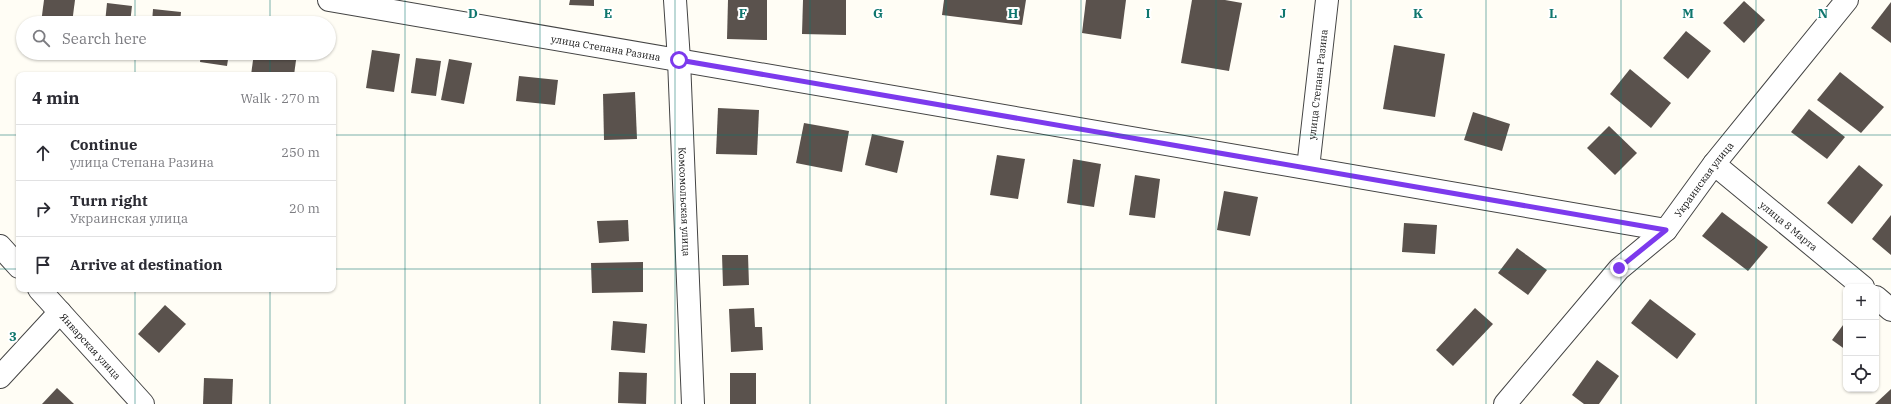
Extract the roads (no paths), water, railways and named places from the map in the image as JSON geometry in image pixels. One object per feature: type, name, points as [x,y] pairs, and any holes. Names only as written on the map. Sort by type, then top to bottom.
[{"type":"street","name":"улица Степана Разина","points":[[329,0],[1666,230]]},
{"type":"street","name":"Комсомольская улица","points":[[675,0],[679,60],[693,404]]},
{"type":"street","name":"улица Степана Разина","points":[[1308,168],[1327,0]]},
{"type":"street","name":"Украинская улица","points":[[1505,404],[1619,268],[1666,230],[1714,164],[1847,0]]},
{"type":"street","name":"улица 8 Марта","points":[[1714,164],[1859,284]]},
{"type":"street","points":[[0,246],[16,264]]},
{"type":"street","name":"Январская улица","points":[[42,292],[143,404]]},
{"type":"street","points":[[1879,300],[1891,310]]},
{"type":"street","points":[[0,377],[60,312]]}]
